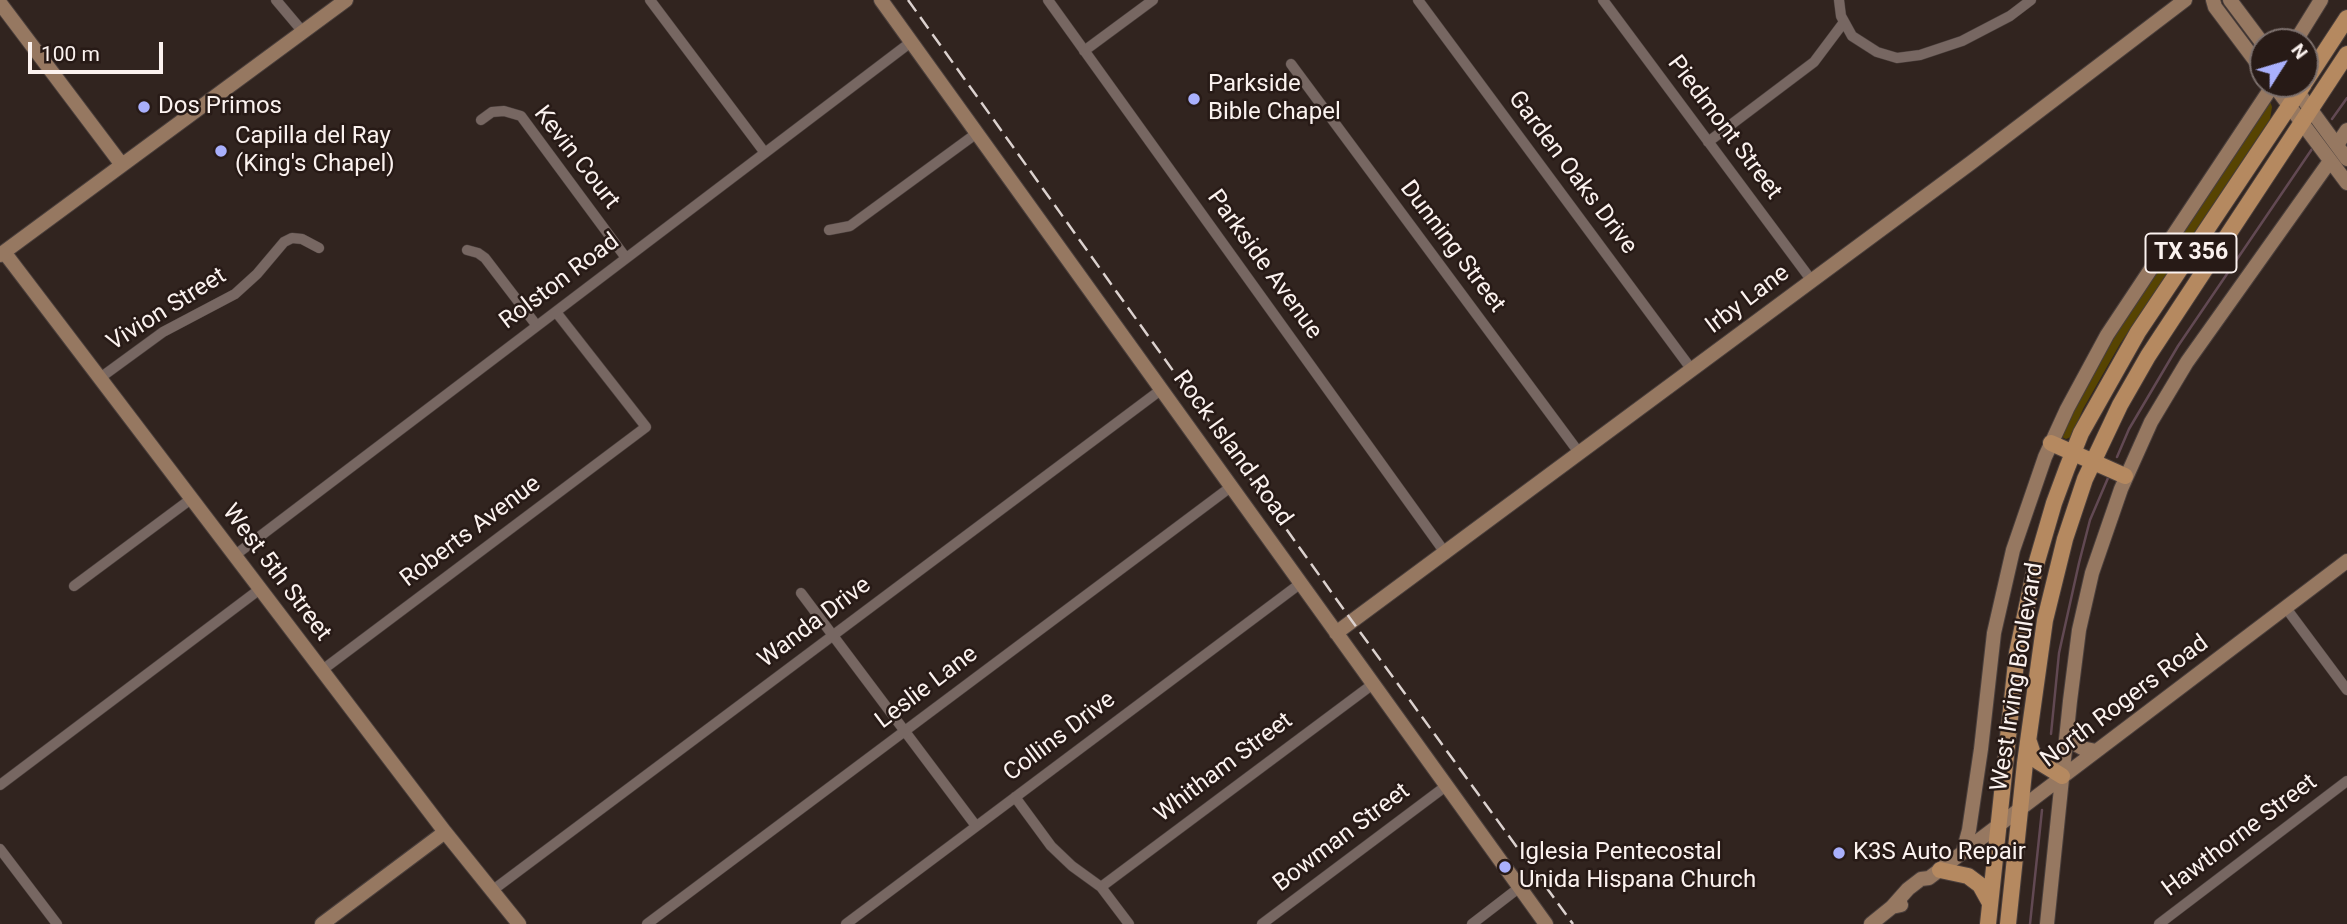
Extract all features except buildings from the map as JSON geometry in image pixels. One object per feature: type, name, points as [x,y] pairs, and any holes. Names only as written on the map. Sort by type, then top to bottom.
[{"type":"main road","name":"West Irving Boulevard","points":[[2319,59],[2347,18]]},
{"type":"main road","name":"West Irving Boulevard","points":[[2008,924],[2045,621],[2073,514],[2093,462],[2120,405],[2148,356],[2347,54]]},
{"type":"main road","name":"West Irving Boulevard","points":[[1988,924],[2016,665],[2028,599],[2054,503],[2087,423],[2132,343],[2292,98]]},
{"type":"main road","points":[[2051,443],[2125,477]]},
{"type":"main road","points":[[2029,741],[2039,762],[2062,776]]},
{"type":"main road","points":[[1935,874],[1968,876],[1980,885],[1990,903]]},
{"type":"street","points":[[276,0],[303,32]]},
{"type":"street","points":[[2,251],[346,0]]},
{"type":"street","points":[[650,0],[765,153]]},
{"type":"street","name":"Rock Island Road","points":[[881,0],[1546,924]]},
{"type":"street","name":"Parkside Avenue","points":[[1048,0],[1446,554]]},
{"type":"street","points":[[1084,51],[1153,0]]},
{"type":"street","name":"Garden Oaks Drive","points":[[1418,0],[1692,370]]},
{"type":"street","name":"Piedmont Street","points":[[1603,0],[1812,281]]},
{"type":"street","points":[[1839,0],[1844,22],[1852,36],[1887,56],[1906,58],[1962,41],[2010,16],[2031,0]]},
{"type":"street","name":"Irby Lane","points":[[1336,633],[1446,554],[2185,0]]},
{"type":"street","points":[[2213,0],[2215,7],[2249,52]]},
{"type":"street","points":[[2230,0],[2251,28]]},
{"type":"street","points":[[2303,28],[2320,0]]},
{"type":"street","points":[[0,3],[122,165]]},
{"type":"street","points":[[1708,142],[1814,62],[1844,22]]},
{"type":"street","name":"Rolston Road","points":[[234,556],[911,41]]},
{"type":"street","name":"Dunning Street","points":[[1291,64],[1580,454]]},
{"type":"street","name":"West Irving Boulevard","points":[[1963,852],[1970,826],[1982,749],[1994,633],[2023,516],[2051,443],[2107,335],[2264,98]]},
{"type":"street","points":[[2301,98],[2307,117],[2330,161],[2347,183]]},
{"type":"street","name":"Kevin Court","points":[[481,120],[492,113],[504,111],[521,116],[626,258]]},
{"type":"street","points":[[2307,117],[2337,145],[2347,159]]},
{"type":"street","points":[[2337,145],[2347,130]]},
{"type":"street","points":[[829,230],[850,226],[977,133]]},
{"type":"street","points":[[2047,924],[2079,630],[2100,545],[2125,477],[2151,422],[2187,362],[2330,161]]},
{"type":"street","name":"Vivion Street","points":[[100,378],[174,326],[235,294],[288,239],[302,239],[319,248]]},
{"type":"street","points":[[467,250],[485,258],[537,326]]},
{"type":"street","name":"West 5th Street","points":[[2,251],[321,671],[519,924]]},
{"type":"street","name":"Roberts Avenue","points":[[321,671],[646,427],[556,312]]},
{"type":"street","name":"Wanda Drive","points":[[493,890],[1162,389]]},
{"type":"street","name":"Leslie Lane","points":[[647,924],[1232,485]]},
{"type":"street","points":[[74,586],[191,499]]},
{"type":"street","name":"North Rogers Road","points":[[1871,924],[1892,908],[1908,888],[1935,874],[2347,561]]},
{"type":"street","name":"Collins Drive","points":[[846,924],[1301,583]]},
{"type":"street","points":[[0,785],[260,589]]},
{"type":"street","points":[[801,593],[976,826]]},
{"type":"street","points":[[2286,608],[2347,690]]},
{"type":"street","name":"Whitham Street","points":[[1101,887],[1373,684]]},
{"type":"street","points":[[2066,739],[2082,748],[2096,751]]},
{"type":"street","name":"Hawthorne Street","points":[[2159,924],[2347,781]]},
{"type":"street","name":"Bowman Street","points":[[1262,924],[1446,786]]},
{"type":"street","points":[[1015,797],[1051,846],[1072,866],[1101,887],[1129,924]]},
{"type":"street","points":[[322,924],[445,832]]},
{"type":"street","points":[[0,849],[57,924]]},
{"type":"street","points":[[1472,924],[1520,887]]},
{"type":"shaded area","points":[[2270,101],[2270,119],[2120,344],[2083,409],[2071,437],[2062,437],[2060,434],[2115,332]]},
{"type":"waterway","points":[[2332,119],[2347,98]]},
{"type":"waterway","points":[[2117,457],[2129,429],[2178,346],[2312,149]]},
{"type":"waterway","points":[[2051,734],[2059,653],[2079,563],[2090,520],[2108,478]]},
{"type":"waterway","points":[[2030,924],[2042,810]]},
{"type":"railway","points":[[908,0],[1352,621],[1573,924]]},
{"type":"place","name":"Parkside Bible Chapel","points":[[1194,99]]},
{"type":"place","name":"Dos Primos","points":[[144,107]]},
{"type":"place","name":"Capilla del Ray (King's Chapel)","points":[[221,151]]},
{"type":"place","name":"K3S Auto Repair","points":[[1839,853]]},
{"type":"place","name":"Iglesia Pentecostal Unida Hispana Church","points":[[1505,867]]}]
